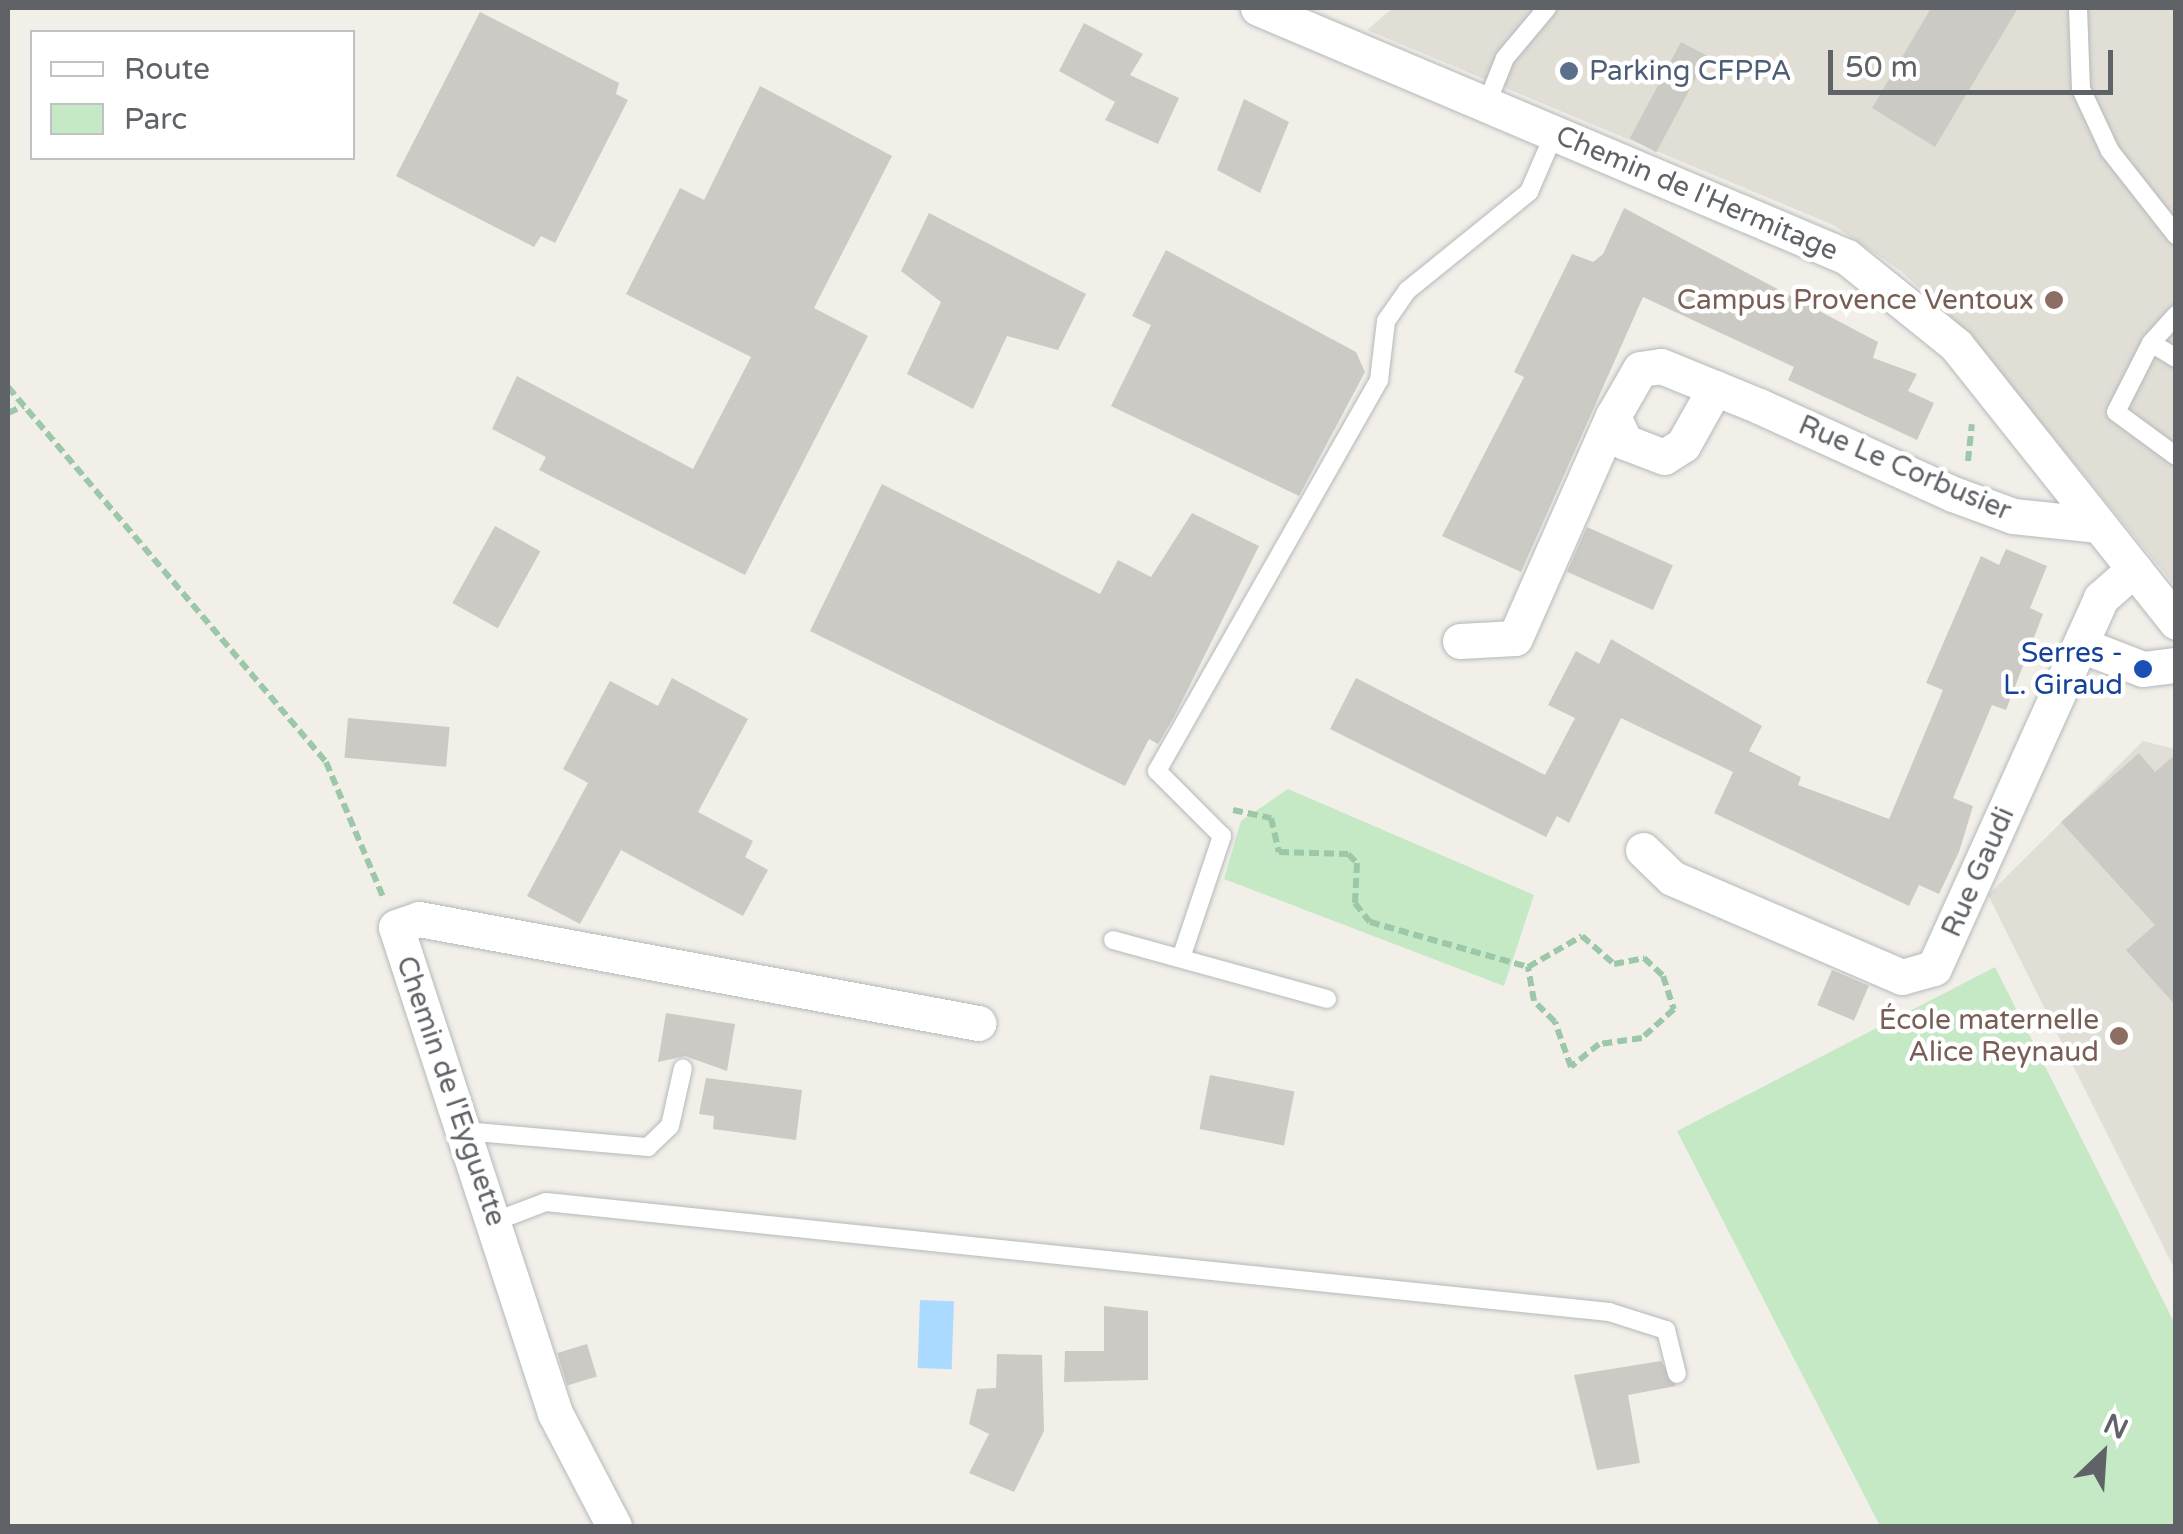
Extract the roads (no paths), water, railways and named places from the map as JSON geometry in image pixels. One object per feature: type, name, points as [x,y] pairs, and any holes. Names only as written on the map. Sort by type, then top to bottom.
[{"type":"street","name":"Chemin de l'Hermitage","points":[[1258,8],[1777,221],[1912,302],[2017,412],[2099,526],[2176,622]]},
{"type":"street","name":"Rue Le Corbusier","points":[[1460,641],[1516,638],[1614,416],[1640,370],[1661,366],[1953,494],[2013,516],[2099,526]]},
{"type":"street","points":[[1614,416],[1625,442],[1664,457],[1683,445],[1715,388]]},
{"type":"street","name":"Rue Gaudi","points":[[1644,850],[1672,878],[1902,977],[1920,975],[1948,942],[2101,598],[2134,569]]},
{"type":"street","points":[[2080,644],[2143,669],[2176,665]]},
{"type":"street","name":"Chemin de l'Eyguette","points":[[614,1526],[555,1413],[496,1221],[396,927],[419,919],[978,1022]]},
{"type":"lane","points":[[1486,103],[1505,58],[1546,8]]},
{"type":"lane","points":[[2078,8],[2081,89],[2110,151],[2176,234]]},
{"type":"lane","points":[[1181,958],[1222,836],[1157,771],[1379,380],[1386,320],[1408,290],[1529,192],[1555,132]]},
{"type":"lane","points":[[2176,314],[2150,343],[2116,412],[2176,456]]},
{"type":"lane","points":[[2150,343],[2176,358]]},
{"type":"lane","points":[[1113,940],[1327,999]]},
{"type":"lane","points":[[464,1131],[648,1147],[670,1126],[684,1068]]},
{"type":"lane","points":[[496,1221],[546,1202],[1609,1312],[1666,1330],[1677,1374]]},
{"type":"water","points":[[920,1300],[954,1301],[952,1369],[918,1368]]},
{"type":"place","name":"Parking CFPPA","points":[[1569,71]]},
{"type":"place","name":"Campus Provence Ventoux","points":[[2054,300]]},
{"type":"place","name":"Serres - L. Giraud","points":[[2143,669]]},
{"type":"place","name":"École maternelle Alice Reynaud","points":[[2119,1036]]}]
